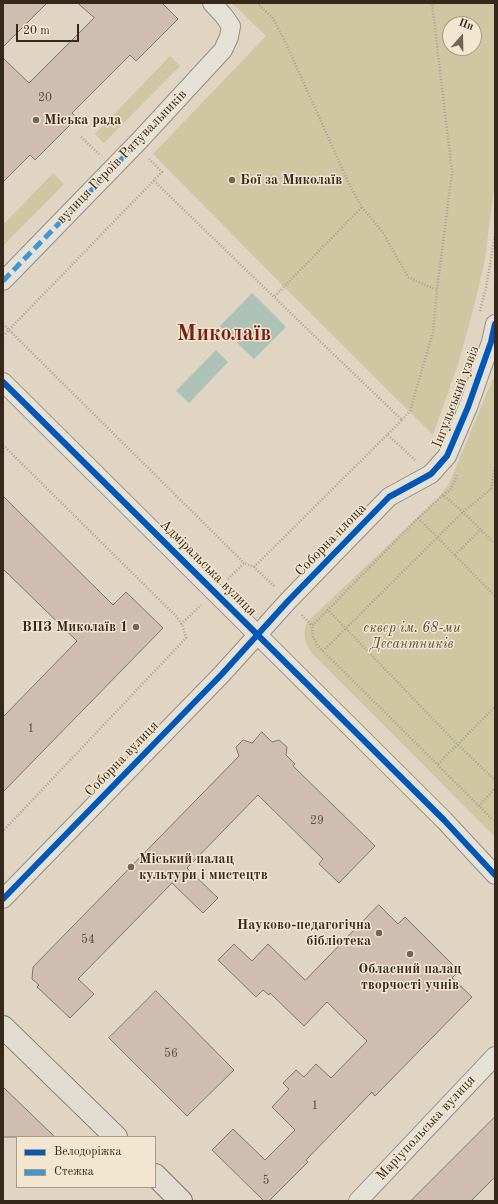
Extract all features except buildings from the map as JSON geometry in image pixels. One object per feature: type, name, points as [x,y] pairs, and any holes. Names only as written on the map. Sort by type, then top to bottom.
[{"type":"main road","points":[[3,1027],[115,1136]]},
{"type":"main road","points":[[156,1176],[181,1201]]},
{"type":"street","name":"вулиця Героїв Рятувальників","points":[[3,281],[137,143],[224,50],[231,26],[212,3]]},
{"type":"street","name":"Інгульський узвіз","points":[[425,469],[447,456],[468,407],[491,342],[495,324]]},
{"type":"street","name":"Адміральська вулиця","points":[[3,382],[444,820],[495,875]]},
{"type":"street","name":"Соборна площа","points":[[258,635],[288,601],[389,497],[425,469]]},
{"type":"street","name":"Соборна вулиця","points":[[3,899],[222,674],[258,635]]},
{"type":"street","name":"Маріупольська вулиця","points":[[358,1201],[495,1056]]},
{"type":"path","points":[[257,3],[272,17],[284,39],[350,186],[362,207],[383,233],[408,277],[437,290]]},
{"type":"path","points":[[254,566],[388,435],[410,411],[433,332],[452,172],[432,3]]},
{"type":"path","points":[[81,136],[102,158]]},
{"type":"path","points":[[3,336],[162,172],[137,143]]},
{"type":"path","points":[[154,181],[402,420]]},
{"type":"path","points":[[274,297],[362,207]]},
{"type":"path","points":[[478,317],[486,288],[495,235]]},
{"type":"path","points":[[3,324],[244,563],[254,566],[312,626],[313,637],[317,645],[495,822]]},
{"type":"path","points":[[388,435],[425,469]]},
{"type":"path","points":[[3,445],[177,617],[183,627],[186,638],[3,831]]},
{"type":"path","points":[[491,489],[495,467]]},
{"type":"path","points":[[323,651],[463,512],[491,489],[495,488]]},
{"type":"path","points":[[312,626],[418,518],[443,495],[463,512],[495,544]]},
{"type":"path","points":[[418,518],[495,596]]},
{"type":"path","points":[[455,555],[481,529]]},
{"type":"path","points":[[181,624],[244,563]]},
{"type":"path","points":[[327,610],[458,745],[495,780]]},
{"type":"path","points":[[438,764],[495,707]]},
{"type":"path","points":[[479,806],[495,788]]},
{"type":"green space","points":[[232,3],[495,3],[495,180],[485,259],[474,307],[458,364],[433,435],[291,294],[153,154],[266,36]]},
{"type":"green space","points":[[170,56],[180,66],[104,143],[95,134]]},
{"type":"green space","points":[[53,173],[64,184],[3,246],[3,225]]},
{"type":"green space","name":"сквер ім. 68-ми Десантників","points":[[495,374],[495,837],[311,652],[305,641],[304,633],[308,621],[437,499],[448,486]]},
{"type":"shaded area","points":[[252,293],[286,327],[254,359],[220,326]]},
{"type":"shaded area","points":[[216,350],[228,362],[189,403],[176,391]]},
{"type":"marked path","points":[[3,281],[140,140]]},
{"type":"cycle path","points":[[3,899],[222,674],[288,601],[389,497],[431,474],[447,456],[468,407],[491,342],[495,324]]},
{"type":"cycle path","points":[[3,382],[444,820],[495,875]]},
{"type":"place","name":"Міська рада","points":[[36,120]]},
{"type":"place","name":"Бої за Миколаїв","points":[[232,180]]},
{"type":"place","name":"ВПЗ Миколаїв 1","points":[[136,627]]},
{"type":"place","name":"Міський палац культури і мистецтв","points":[[131,867]]},
{"type":"place","name":"Науково-педагогічна бібліотека","points":[[379,933]]},
{"type":"place","name":"Обласний палац творчості учнів","points":[[410,954]]},
{"type":"district","name":"Миколаїв","points":[[224,334]]}]
